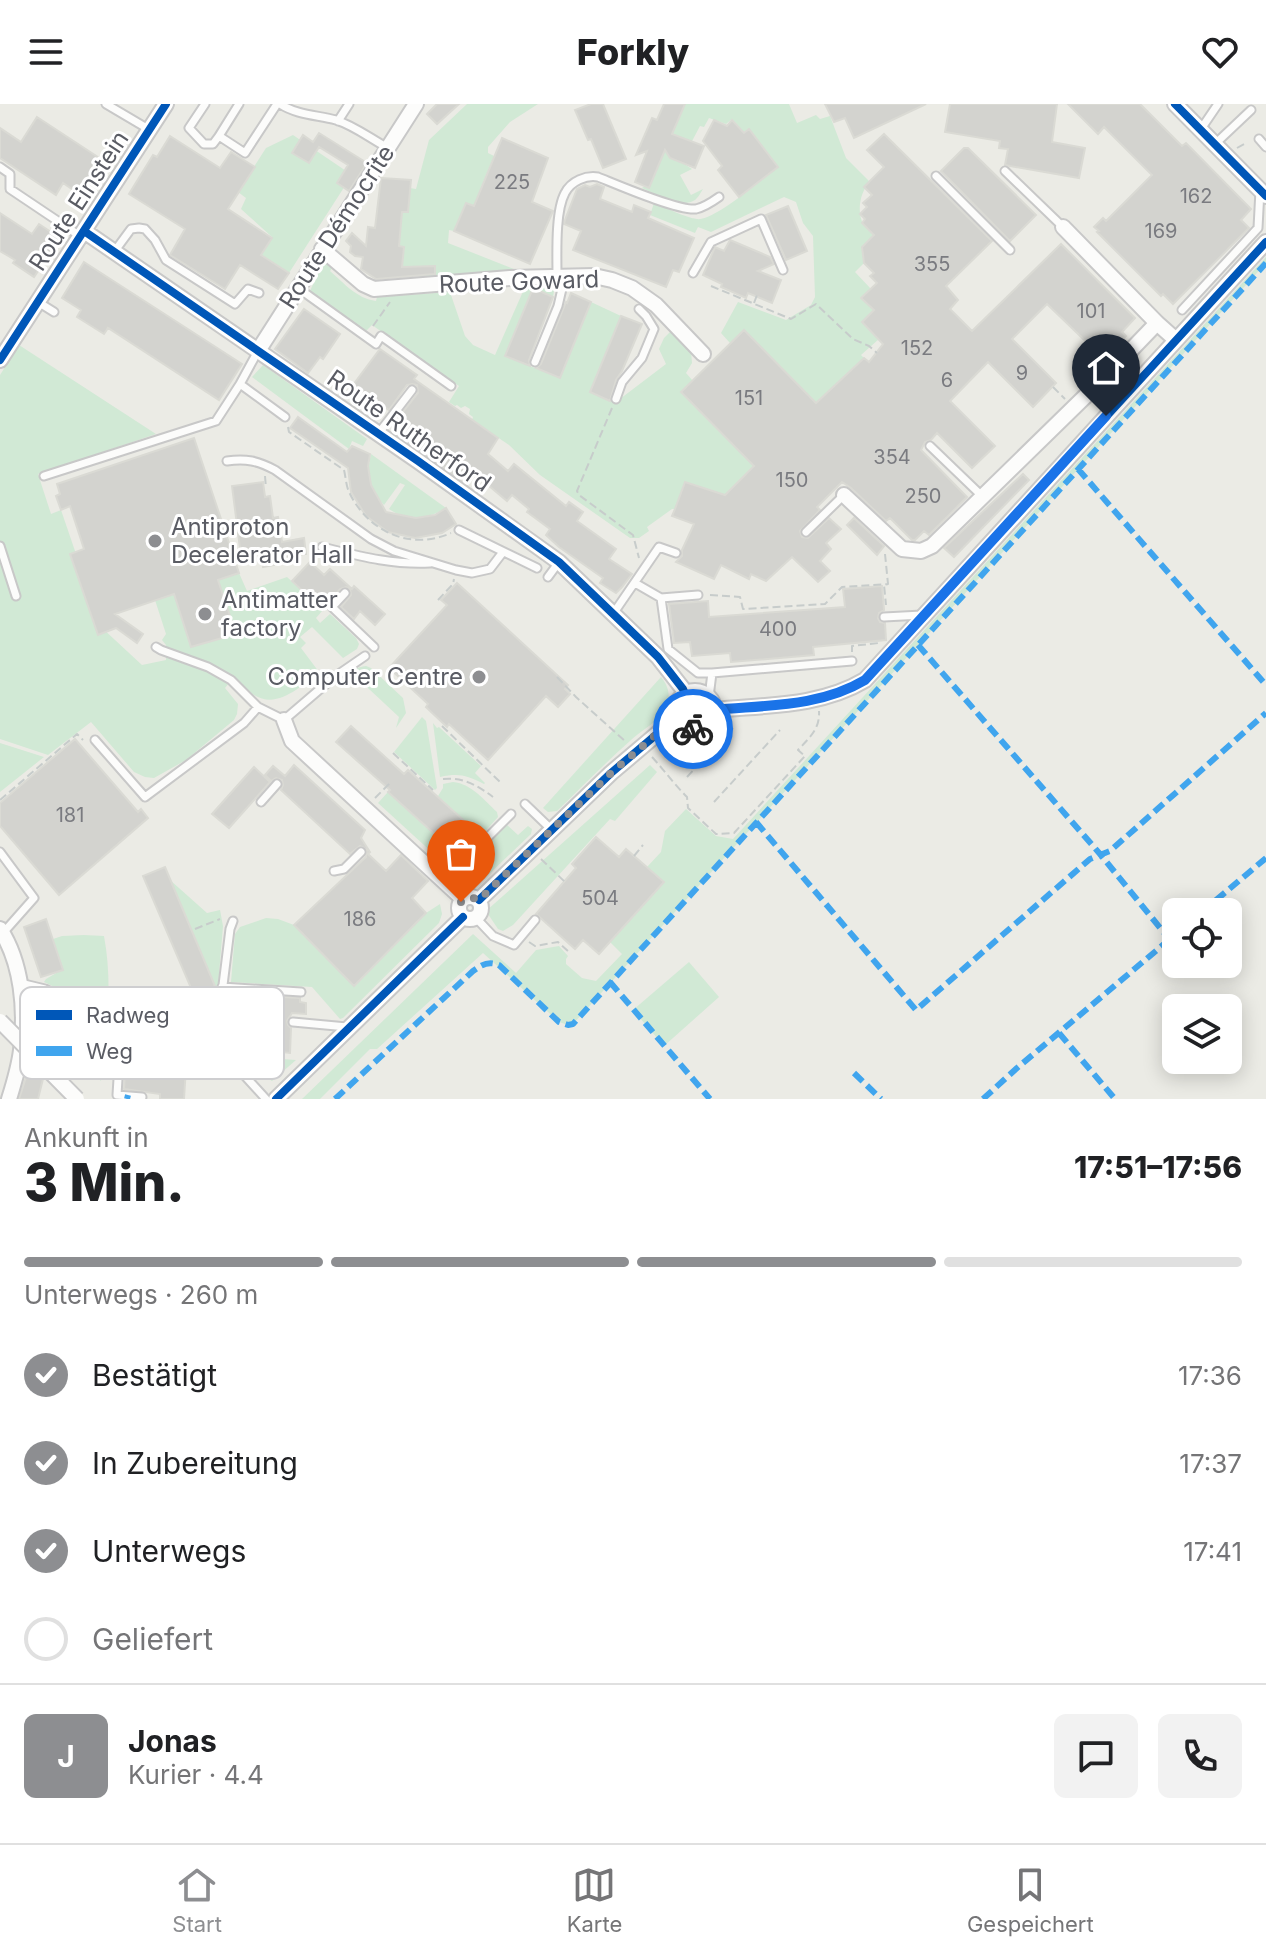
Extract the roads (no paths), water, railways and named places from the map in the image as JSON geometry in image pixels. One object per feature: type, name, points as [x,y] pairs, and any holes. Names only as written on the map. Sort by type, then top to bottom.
[{"type":"street","name":"Route Einstein","points":[[0,360],[166,104]]},
{"type":"street","name":"Route Démocrite","points":[[258,351],[416,104]]},
{"type":"street","points":[[1175,104],[1263,193]]},
{"type":"street","points":[[1063,227],[1176,340]]},
{"type":"street","name":"Route Rutherford","points":[[82,233],[258,351],[559,562],[658,657],[685,694]]},
{"type":"street","points":[[712,703],[712,720],[700,729],[685,727],[677,717],[676,706],[680,699],[697,691],[712,703],[808,701],[847,692],[865,680],[1266,242]]},
{"type":"street","name":"Route Goward","points":[[322,249],[363,284],[374,289],[561,276],[594,276],[612,280],[632,288],[656,305],[703,354]]},
{"type":"street","points":[[844,495],[902,549],[921,551],[932,546],[1157,323]]},
{"type":"street","points":[[276,1099],[470,918],[459,909],[459,905],[471,900],[532,849],[611,773],[677,717]]},
{"type":"street","points":[[284,720],[292,741],[471,900]]},
{"type":"street","points":[[1,931],[14,956],[20,987]]},
{"type":"street","points":[[0,1021],[20,1041]]},
{"type":"street","points":[[9,1099],[20,1056]]},
{"type":"street","points":[[57,1079],[77,1099]]},
{"type":"lane","points":[[106,104],[150,130]]},
{"type":"lane","points":[[205,104],[189,128],[204,144],[213,144],[239,104]]},
{"type":"lane","points":[[219,136],[245,153],[279,104],[338,121],[388,148]]},
{"type":"lane","points":[[338,121],[349,104]]},
{"type":"lane","points":[[1201,129],[1218,104]]},
{"type":"lane","points":[[1215,144],[1251,110]]},
{"type":"lane","points":[[1259,139],[1266,147]]},
{"type":"lane","points":[[0,167],[10,174],[10,189],[82,233]]},
{"type":"lane","points":[[1005,171],[1063,227]]},
{"type":"lane","points":[[535,362],[558,306],[561,276],[559,225],[565,192],[574,183],[589,176],[598,177],[691,209],[700,208],[719,197]]},
{"type":"lane","points":[[936,176],[1010,250]]},
{"type":"lane","points":[[1182,310],[1258,228],[1263,193]]},
{"type":"lane","points":[[693,273],[711,242],[761,219],[783,270]]},
{"type":"lane","points":[[114,252],[131,229],[145,229],[166,260],[235,304],[248,289],[259,293]]},
{"type":"lane","points":[[298,288],[376,344],[381,336],[451,386]]},
{"type":"lane","points":[[38,302],[54,312]]},
{"type":"lane","points":[[616,399],[622,382],[642,358],[654,329],[639,309]]},
{"type":"lane","points":[[44,476],[216,421],[258,351]]},
{"type":"lane","points":[[1105,377],[1124,396]]},
{"type":"lane","points":[[240,384],[285,417]]},
{"type":"lane","points":[[378,434],[412,390]]},
{"type":"lane","points":[[930,446],[983,497]]},
{"type":"lane","points":[[227,461],[260,462],[275,470],[371,539],[394,551],[472,573],[490,569],[503,552]]},
{"type":"lane","points":[[806,532],[844,495]]},
{"type":"lane","points":[[459,530],[537,568]]},
{"type":"lane","points":[[0,546],[16,596]]},
{"type":"lane","points":[[322,547],[379,561],[436,563]]},
{"type":"lane","points":[[613,614],[659,547],[676,553]]},
{"type":"lane","points":[[548,577],[559,562]]},
{"type":"lane","points":[[635,583],[661,598],[698,595]]},
{"type":"lane","points":[[345,593],[332,607],[374,647]]},
{"type":"lane","points":[[661,598],[668,649],[698,673],[852,661]]},
{"type":"lane","points":[[886,617],[925,615]]},
{"type":"lane","points":[[156,647],[208,667],[231,680],[258,707],[284,720],[333,678],[365,656]]},
{"type":"lane","points":[[712,673],[712,703]]},
{"type":"lane","points":[[95,740],[145,797],[244,723],[258,707]]},
{"type":"lane","points":[[261,802],[277,784]]},
{"type":"lane","points":[[525,804],[552,830]]},
{"type":"lane","points":[[468,857],[511,814]]},
{"type":"lane","points":[[0,852],[34,898],[1,931]]},
{"type":"lane","points":[[334,871],[344,869],[361,852]]},
{"type":"lane","points":[[470,918],[493,936],[514,945],[535,920]]},
{"type":"lane","points":[[222,987],[233,921]]},
{"type":"lane","points":[[20,983],[37,987]]},
{"type":"lane","points":[[284,991],[301,992]]},
{"type":"lane","points":[[293,1022],[350,1027]]},
{"type":"lane","points":[[118,1079],[117,1095],[142,1097]]},
{"type":"lane","points":[[248,1079],[266,1099]]},
{"type":"place","name":"Antiproton Decelerator Hall","points":[[155,541]]},
{"type":"place","name":"Antimatter factory","points":[[205,614]]},
{"type":"place","name":"Computer Centre","points":[[479,677]]}]
